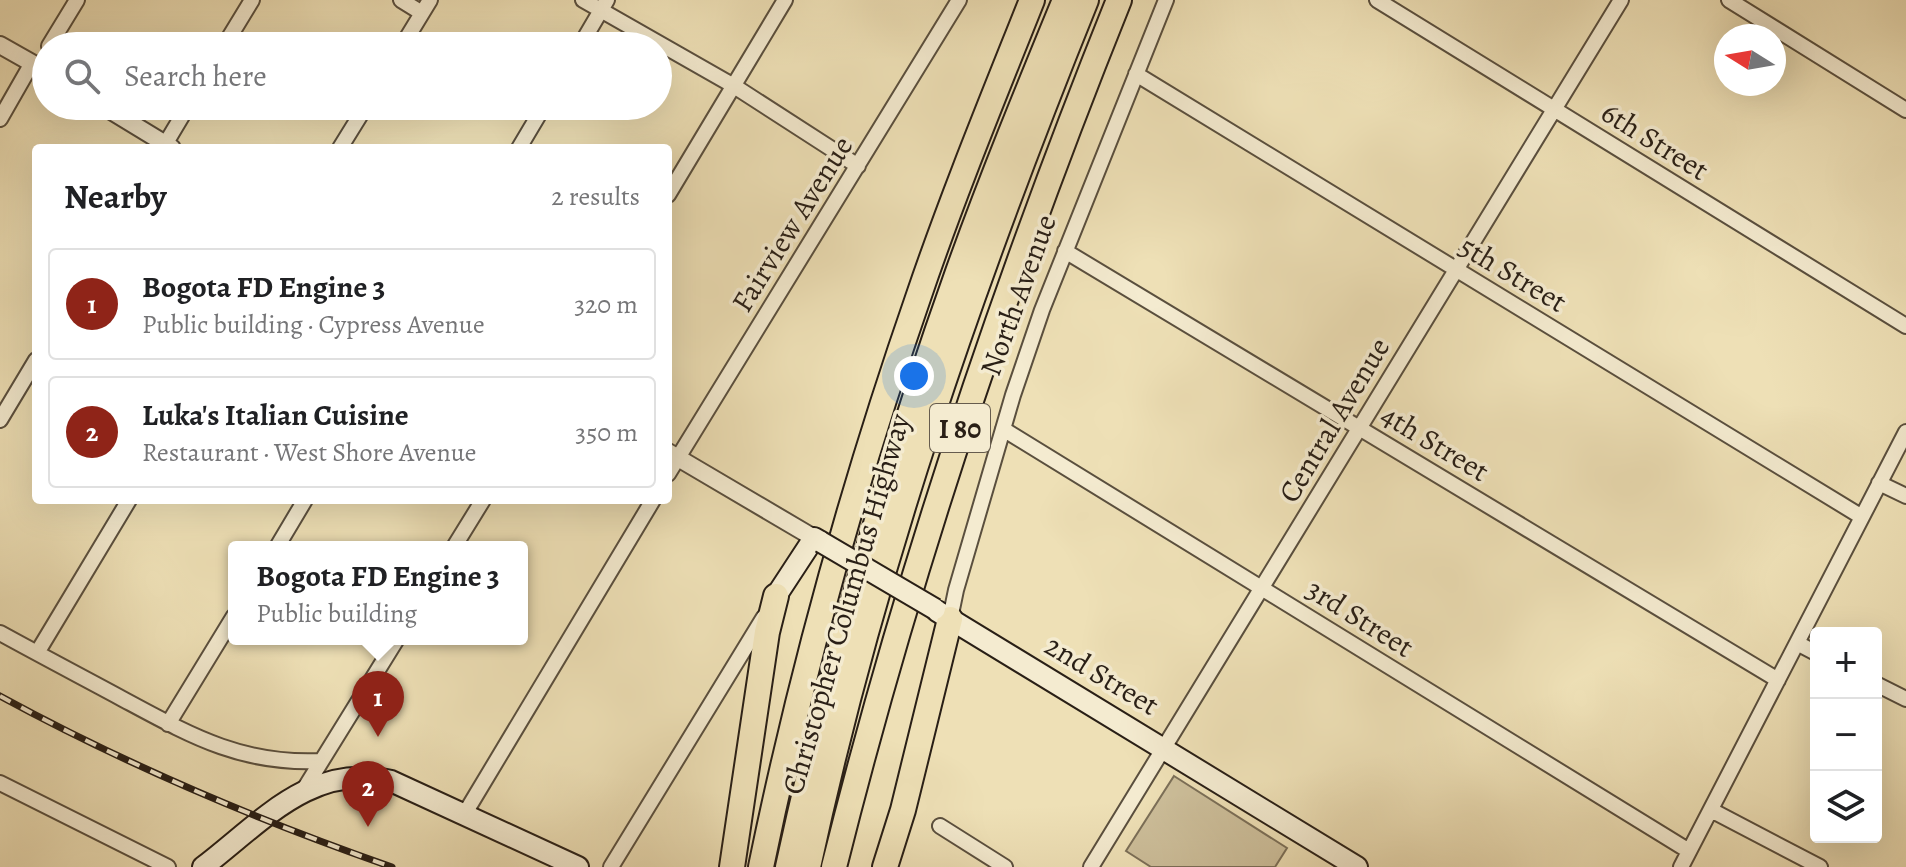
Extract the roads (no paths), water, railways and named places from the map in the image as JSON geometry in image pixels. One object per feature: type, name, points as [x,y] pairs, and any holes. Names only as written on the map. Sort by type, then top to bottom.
[{"type":"highway","name":"Christopher Columbus Highway","points":[[761,867],[806,668],[866,455],[936,246],[1032,0]]},
{"type":"highway","name":"Christopher Columbus Highway","points":[[788,867],[841,652],[906,428],[970,239],[1065,0]]},
{"type":"highway","name":"Christopher Columbus Highway","points":[[808,867],[876,597],[931,415],[1009,194],[1086,0]]},
{"type":"highway","name":"Christopher Columbus Highway","points":[[834,867],[899,628],[980,368],[1042,196],[1119,0]]},
{"type":"highway","points":[[732,867],[767,632],[776,596]]},
{"type":"highway","points":[[885,867],[903,810],[943,614]]},
{"type":"main road","name":"2nd Street","points":[[817,540],[1357,867]]},
{"type":"main road","points":[[776,596],[817,540]]},
{"type":"main road","points":[[203,867],[303,791],[337,779],[370,777],[391,781],[578,867]]},
{"type":"street","points":[[57,32],[77,0]]},
{"type":"street","points":[[233,32],[252,0]]},
{"type":"street","points":[[401,0],[426,6],[410,32]]},
{"type":"street","points":[[583,0],[604,5],[647,32]]},
{"type":"street","points":[[672,188],[785,0]]},
{"type":"street","name":"Fairview Avenue","points":[[673,455],[858,166],[959,0]]},
{"type":"street","name":"North Avenue","points":[[943,614],[956,590],[1003,429],[1065,251],[1166,0]]},
{"type":"street","name":"6th Street","points":[[1377,0],[1906,326]]},
{"type":"street","name":"Central Avenue","points":[[1091,867],[1621,0]]},
{"type":"street","points":[[1729,0],[1906,110]]},
{"type":"street","points":[[588,32],[604,5]]},
{"type":"street","points":[[0,45],[32,64]]},
{"type":"street","points":[[672,47],[858,166]]},
{"type":"street","name":"5th Street","points":[[1136,74],[1862,517]]},
{"type":"street","points":[[0,119],[32,75]]},
{"type":"street","points":[[125,120],[162,144]]},
{"type":"street","points":[[169,144],[181,120]]},
{"type":"street","points":[[342,144],[357,120]]},
{"type":"street","points":[[521,144],[536,120]]},
{"type":"street","name":"4th Street","points":[[1065,251],[1778,680]]},
{"type":"street","points":[[0,420],[32,367]]},
{"type":"street","name":"3rd Street","points":[[1003,429],[1689,851]]},
{"type":"street","points":[[1681,867],[1906,432]]},
{"type":"street","points":[[673,455],[817,540]]},
{"type":"street","points":[[1879,483],[1906,496]]},
{"type":"street","points":[[37,653],[127,504]]},
{"type":"street","points":[[281,541],[303,504]]},
{"type":"street","points":[[458,541],[481,504]]},
{"type":"street","points":[[464,815],[651,504]]},
{"type":"street","points":[[611,867],[776,596]]},
{"type":"street","points":[[168,724],[228,626]]},
{"type":"street","points":[[0,633],[195,738],[233,752],[292,761],[321,761]]},
{"type":"street","points":[[1797,643],[1810,650]]},
{"type":"street","points":[[303,791],[393,645]]},
{"type":"street","points":[[1882,687],[1906,699]]},
{"type":"street","points":[[0,783],[168,867]]},
{"type":"street","points":[[1711,810],[1820,867]]},
{"type":"street","points":[[940,826],[1005,867]]},
{"type":"railway","points":[[0,696],[95,745],[192,789],[392,867]]},
{"type":"place","name":"Bogota FD Engine 3","points":[[378,737]]},
{"type":"place","name":"Luka's Italian Cuisine","points":[[368,827]]}]
